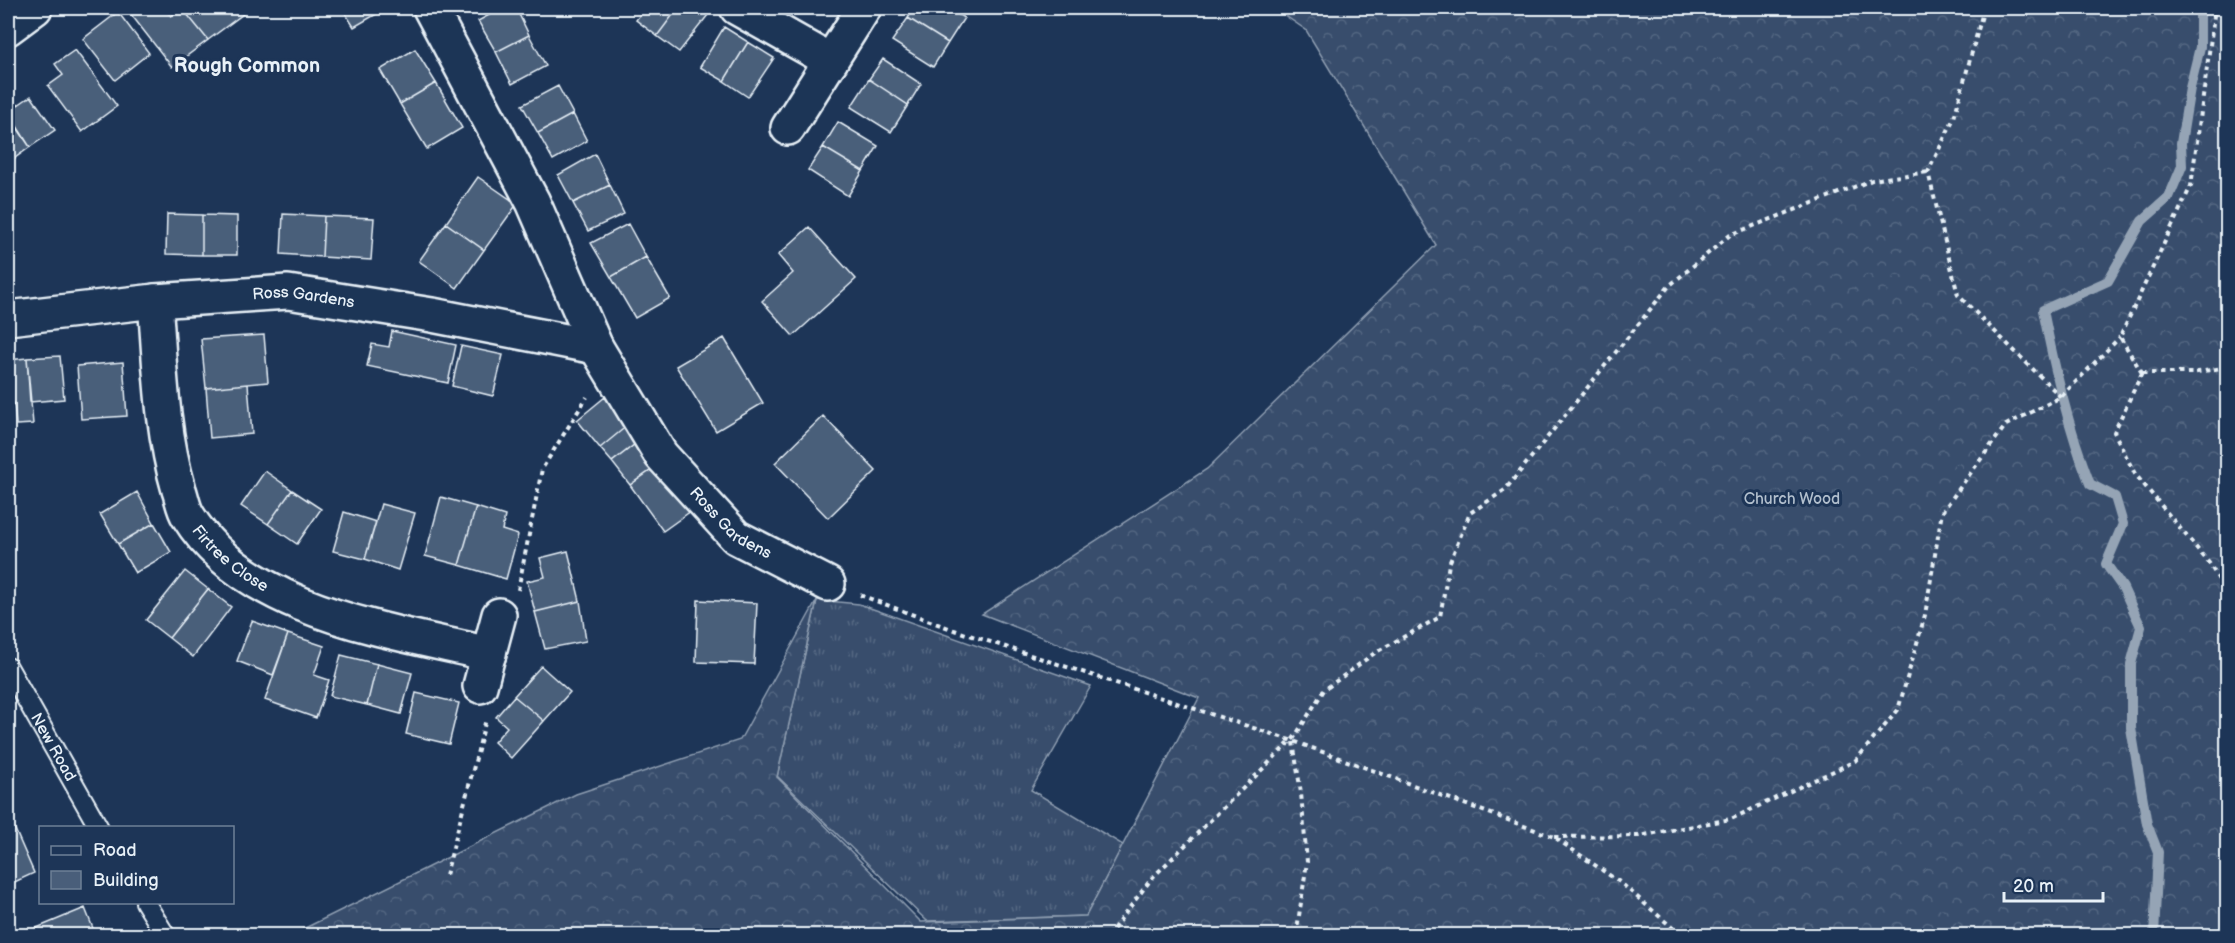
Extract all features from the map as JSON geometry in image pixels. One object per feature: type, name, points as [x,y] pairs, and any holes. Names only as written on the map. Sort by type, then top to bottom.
[{"type":"street","points":[[8,28],[35,8]]},
{"type":"street","name":"Ross Gardens","points":[[430,8],[533,202],[602,357],[661,455],[736,537],[828,584]]},
{"type":"street","points":[[737,8],[831,61]]},
{"type":"street","points":[[788,128],[864,8]]},
{"type":"street","name":"Ross Gardens","points":[[8,318],[155,301],[288,292],[432,315],[602,357]]},
{"type":"street","name":"Firtree Close","points":[[155,301],[169,456],[187,515],[228,563],[287,598],[372,627],[489,654]]},
{"type":"street","points":[[480,686],[499,615]]},
{"type":"lane","name":"New Road","points":[[8,667],[98,826]]},
{"type":"lane","points":[[146,904],[166,936]]},
{"type":"path","points":[[1984,8],[1954,118],[1928,172],[1958,295],[2061,397]]},
{"type":"path","points":[[1554,837],[1639,836],[1731,819],[1855,761],[1898,710],[1925,615],[1942,512],[2006,425],[2061,397],[2120,337],[2191,186],[2215,8]]},
{"type":"path","points":[[1108,936],[1152,878],[1292,741],[1324,690],[1376,652],[1440,617],[1449,564],[1470,513],[1505,490],[1669,286],[1730,235],[1872,180],[1928,172]]},
{"type":"path","points":[[2120,337],[2142,373]]},
{"type":"path","points":[[499,615],[516,600],[542,469],[602,357]]},
{"type":"path","points":[[2142,373],[2192,374],[2228,367]]},
{"type":"path","points":[[2142,373],[2114,432],[2135,474],[2209,562],[2228,595]]},
{"type":"path","points":[[828,584],[954,630],[1292,741],[1554,837],[1622,883],[1682,936]]},
{"type":"path","points":[[446,875],[489,706],[480,686]]},
{"type":"path","points":[[1292,741],[1301,793],[1307,862],[1296,936]]},
{"type":"green space","name":"Church Wood","points":[[1274,8],[2227,8],[2227,935],[291,935],[576,794],[740,740],[817,600],[777,777],[921,922],[1086,916],[1199,698],[982,614],[1207,469],[1436,245],[1306,30]]},
{"type":"green space","points":[[817,600],[859,604],[1091,686],[1031,790],[1123,845],[1086,916],[927,921],[777,776]]},
{"type":"building","points":[[126,8],[164,8],[171,16],[182,8],[208,40],[172,67]]},
{"type":"building","points":[[182,8],[238,8],[243,14],[208,40]]},
{"type":"building","points":[[342,8],[387,8],[354,27]]},
{"type":"building","points":[[502,8],[516,8],[529,35],[496,52],[478,21]]},
{"type":"building","points":[[645,8],[678,8],[657,36],[636,20]]},
{"type":"building","points":[[678,8],[697,8],[708,15],[679,52],[657,36]]},
{"type":"building","points":[[914,8],[948,8],[964,18],[948,43],[908,18]]},
{"type":"building","points":[[118,12],[149,53],[115,80],[83,39]]},
{"type":"building","points":[[908,18],[948,43],[933,67],[892,41]]},
{"type":"building","points":[[724,27],[748,42],[724,81],[700,67]]},
{"type":"building","points":[[529,35],[546,66],[512,84],[496,52]]},
{"type":"building","points":[[748,42],[774,58],[748,97],[724,81]]},
{"type":"building","points":[[415,49],[436,83],[400,104],[380,70]]},
{"type":"building","points":[[75,50],[117,106],[82,132],[48,86],[63,75],[55,64]]},
{"type":"building","points":[[883,59],[921,84],[908,105],[869,79]]},
{"type":"building","points":[[869,79],[908,105],[891,132],[851,107]]},
{"type":"building","points":[[436,83],[462,128],[427,149],[400,104]]},
{"type":"building","points":[[558,86],[573,114],[538,133],[522,105]]},
{"type":"building","points":[[31,96],[55,130],[30,147],[8,112]]},
{"type":"building","points":[[8,114],[30,147],[8,163]]},
{"type":"building","points":[[573,114],[587,141],[553,160],[538,133]]},
{"type":"building","points":[[838,122],[878,146],[863,171],[823,147]]},
{"type":"building","points":[[823,147],[863,171],[848,196],[808,170]]},
{"type":"building","points":[[595,154],[610,185],[573,203],[558,175]]},
{"type":"building","points":[[478,177],[517,204],[484,250],[446,223]]},
{"type":"building","points":[[610,185],[624,214],[588,231],[573,203]]},
{"type":"building","points":[[167,214],[202,215],[202,255],[166,254]]},
{"type":"building","points":[[283,214],[324,216],[322,257],[281,254]]},
{"type":"building","points":[[202,215],[237,216],[237,255],[202,255]]},
{"type":"building","points":[[324,216],[374,218],[371,260],[322,257]]},
{"type":"building","points":[[446,223],[484,250],[457,288],[419,261]]},
{"type":"building","points":[[628,224],[646,257],[611,277],[591,243]]},
{"type":"building","points":[[809,227],[856,279],[793,336],[762,301],[793,273],[778,255]]},
{"type":"building","points":[[646,257],[670,298],[635,318],[611,277]]},
{"type":"building","points":[[392,331],[456,345],[448,383],[367,366],[372,344],[389,347]]},
{"type":"building","points":[[264,335],[268,382],[206,388],[201,339]]},
{"type":"building","points":[[724,338],[763,403],[716,431],[676,366]]},
{"type":"building","points":[[461,346],[503,355],[493,396],[452,386]]},
{"type":"building","points":[[60,356],[64,399],[30,402],[27,358]]},
{"type":"building","points":[[27,358],[33,424],[16,425],[14,403],[8,403],[8,360]]},
{"type":"building","points":[[123,362],[127,416],[81,419],[77,366]]},
{"type":"building","points":[[248,384],[252,434],[210,438],[206,388]]},
{"type":"building","points":[[605,397],[628,425],[600,448],[577,420]]},
{"type":"building","points":[[823,416],[876,471],[828,518],[775,463]]},
{"type":"building","points":[[628,425],[639,441],[612,462],[600,448]]},
{"type":"building","points":[[639,441],[657,466],[630,485],[612,462]]},
{"type":"building","points":[[657,466],[698,506],[663,531],[630,485]]},
{"type":"building","points":[[265,471],[292,490],[268,524],[241,506]]},
{"type":"building","points":[[292,490],[321,509],[297,544],[268,524]]},
{"type":"building","points":[[137,492],[154,523],[118,544],[100,514]]},
{"type":"building","points":[[441,497],[476,507],[459,565],[425,556]]},
{"type":"building","points":[[381,504],[415,513],[398,570],[365,559]]},
{"type":"building","points":[[476,507],[505,516],[502,530],[518,535],[506,579],[459,565]]},
{"type":"building","points":[[344,512],[376,522],[365,559],[333,551]]},
{"type":"building","points":[[154,523],[171,552],[135,573],[118,544]]},
{"type":"building","points":[[568,551],[580,601],[535,612],[527,581],[545,577],[540,558]]},
{"type":"building","points":[[185,571],[208,589],[169,638],[146,620]]},
{"type":"building","points":[[208,589],[231,607],[193,657],[169,638]]},
{"type":"building","points":[[698,600],[757,603],[754,664],[696,662]]},
{"type":"building","points":[[580,601],[586,641],[545,649],[535,612]]},
{"type":"building","points":[[252,621],[288,634],[273,675],[237,661]]},
{"type":"building","points":[[288,634],[324,646],[314,675],[329,680],[316,718],[265,700]]},
{"type":"building","points":[[341,655],[377,664],[367,705],[330,696]]},
{"type":"building","points":[[377,664],[412,673],[401,714],[367,705]]},
{"type":"building","points":[[541,666],[570,692],[544,721],[514,696]]},
{"type":"building","points":[[416,693],[459,703],[449,744],[406,734]]},
{"type":"building","points":[[514,696],[544,721],[511,758],[494,742],[507,727],[496,717]]},
{"type":"building","points":[[10,818],[34,873],[8,885],[8,819]]},
{"type":"building","points":[[85,908],[96,936],[28,936],[27,932]]},
{"type":"waterway","points":[[2154,936],[2158,852],[2147,824],[2131,728],[2131,664],[2141,627],[2123,588],[2106,564],[2123,524],[2115,497],[2090,484],[2063,398],[2043,310],[2108,281],[2142,221],[2169,197],[2182,166],[2181,143],[2190,88],[2200,47],[2200,8]]},
{"type":"district","name":"Rough Common","points":[[247,66]]}]
